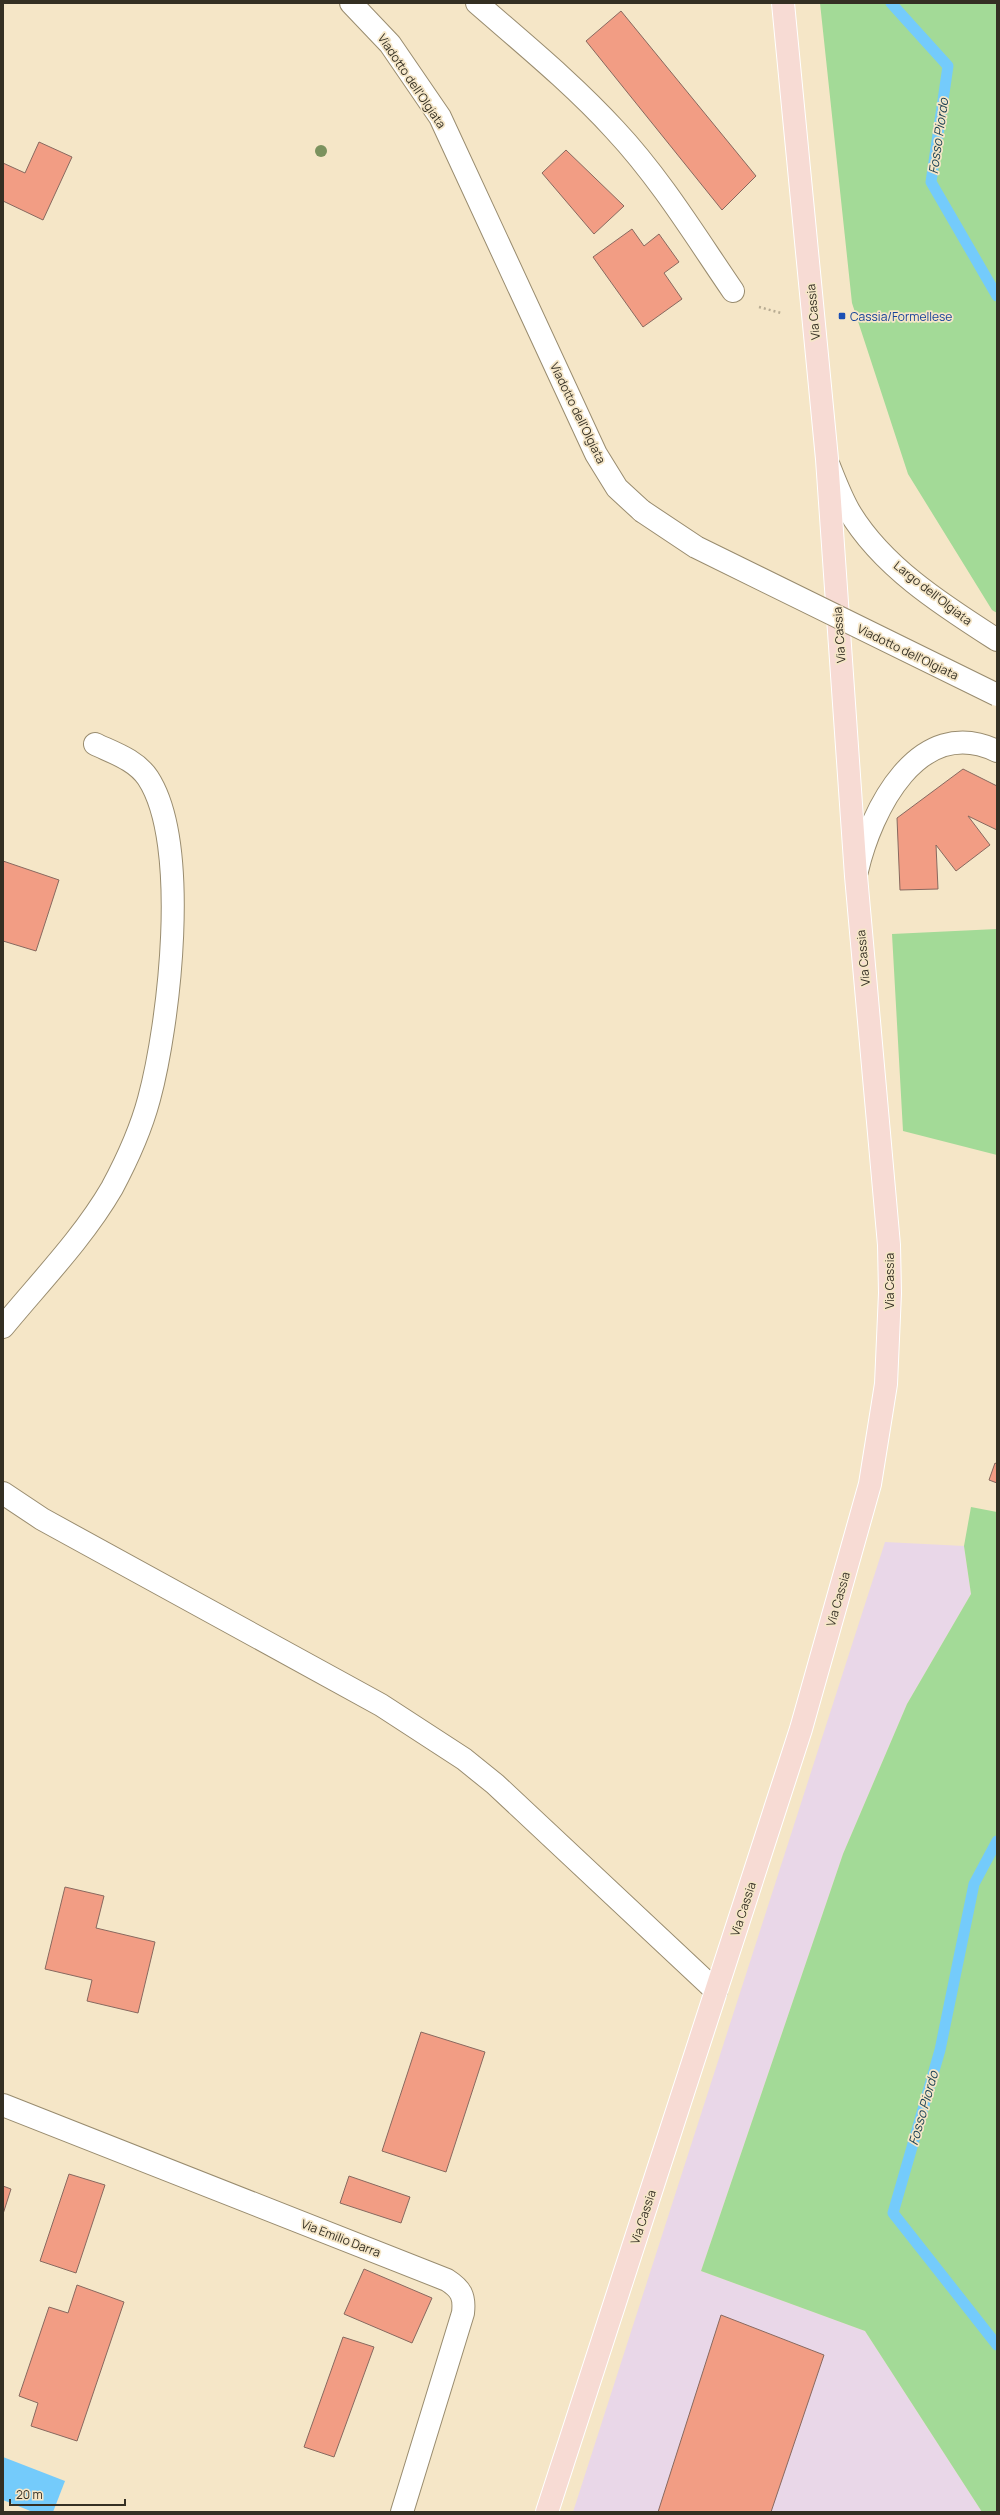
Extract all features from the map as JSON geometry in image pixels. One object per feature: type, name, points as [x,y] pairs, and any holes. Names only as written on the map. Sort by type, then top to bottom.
[{"type":"main road","name":"Via Cassia","points":[[547,2512],[802,1729],[870,1484],[886,1384],[890,1300],[889,1245],[856,876],[826,459],[788,35],[783,3]]},
{"type":"street","name":"Viadotto dell'Olgiata","points":[[352,3],[390,44],[440,117],[596,454],[618,488],[642,511],[696,547],[997,695]]},
{"type":"street","points":[[477,3],[564,80],[616,130],[655,179],[733,291]]},
{"type":"street","name":"Largo dell'Olgiata","points":[[826,459],[840,494],[866,535],[910,578],[997,640]]},
{"type":"street","points":[[856,876],[871,825],[887,794],[908,768],[927,754],[956,744],[970,743],[986,746],[997,751]]},
{"type":"street","points":[[3,1327],[92,1219],[112,1188],[131,1149],[149,1100],[161,1049],[172,930],[173,884],[163,813],[153,788],[139,767],[96,744]]},
{"type":"street","points":[[3,1493],[42,1519],[381,1705],[464,1759],[495,1784],[716,1991]]},
{"type":"street","name":"Via Emilio Darra","points":[[3,2105],[447,2280],[458,2288],[464,2299],[463,2313],[402,2512]]},
{"type":"path","points":[[733,291],[744,300],[768,310],[813,317]]},
{"type":"shaded area","points":[[885,1542],[964,1546],[971,1594],[907,1704],[843,1854],[701,2271],[865,2331],[982,2512],[573,2512]]},
{"type":"green space","points":[[820,3],[997,3],[997,613],[992,610],[908,474],[852,303]]},
{"type":"green space","points":[[997,929],[997,1155],[903,1131],[892,934]]},
{"type":"green space","points":[[971,1507],[997,1512],[997,2512],[982,2512],[865,2331],[701,2271],[843,1854],[907,1704],[971,1594],[964,1546]]},
{"type":"water","points":[[3,2457],[65,2481],[53,2512],[33,2512],[3,2500]]},
{"type":"building","points":[[621,11],[756,176],[722,210],[586,41]]},
{"type":"building","points":[[39,142],[72,157],[43,220],[3,201],[3,163],[25,173]]},
{"type":"building","points":[[566,150],[624,206],[594,234],[542,173]]},
{"type":"building","points":[[632,229],[644,246],[659,234],[679,262],[664,273],[682,299],[643,327],[593,257]]},
{"type":"building","points":[[963,769],[997,786],[997,830],[968,816],[990,845],[956,871],[936,845],[938,889],[900,890],[897,818]]},
{"type":"building","points":[[3,861],[59,880],[36,951],[3,941]]},
{"type":"building","points":[[995,1463],[997,1464],[997,1483],[989,1480]]},
{"type":"building","points":[[65,1887],[104,1896],[96,1928],[155,1942],[138,2013],[87,2001],[92,1980],[45,1969]]},
{"type":"building","points":[[421,2032],[485,2052],[446,2172],[382,2151]]},
{"type":"building","points":[[69,2174],[105,2185],[76,2273],[40,2261]]},
{"type":"building","points":[[349,2176],[410,2197],[401,2223],[340,2203]]},
{"type":"building","points":[[3,2186],[11,2189],[3,2214]]},
{"type":"building","points":[[364,2269],[432,2298],[412,2343],[344,2314]]},
{"type":"building","points":[[77,2285],[124,2302],[77,2441],[31,2426],[38,2403],[19,2396],[49,2307],[68,2313]]},
{"type":"building","points":[[721,2315],[824,2355],[771,2512],[658,2512]]},
{"type":"building","points":[[343,2337],[374,2347],[334,2457],[304,2447]]},
{"type":"waterway","name":"Fosso Piordo","points":[[891,3],[948,66],[931,182],[997,296]]},
{"type":"waterway","name":"Fosso Piordo","points":[[997,1841],[974,1884],[940,2050],[893,2213],[997,2345]]},
{"type":"place","name":"Cassia/Formellese","points":[[842,316]]}]
